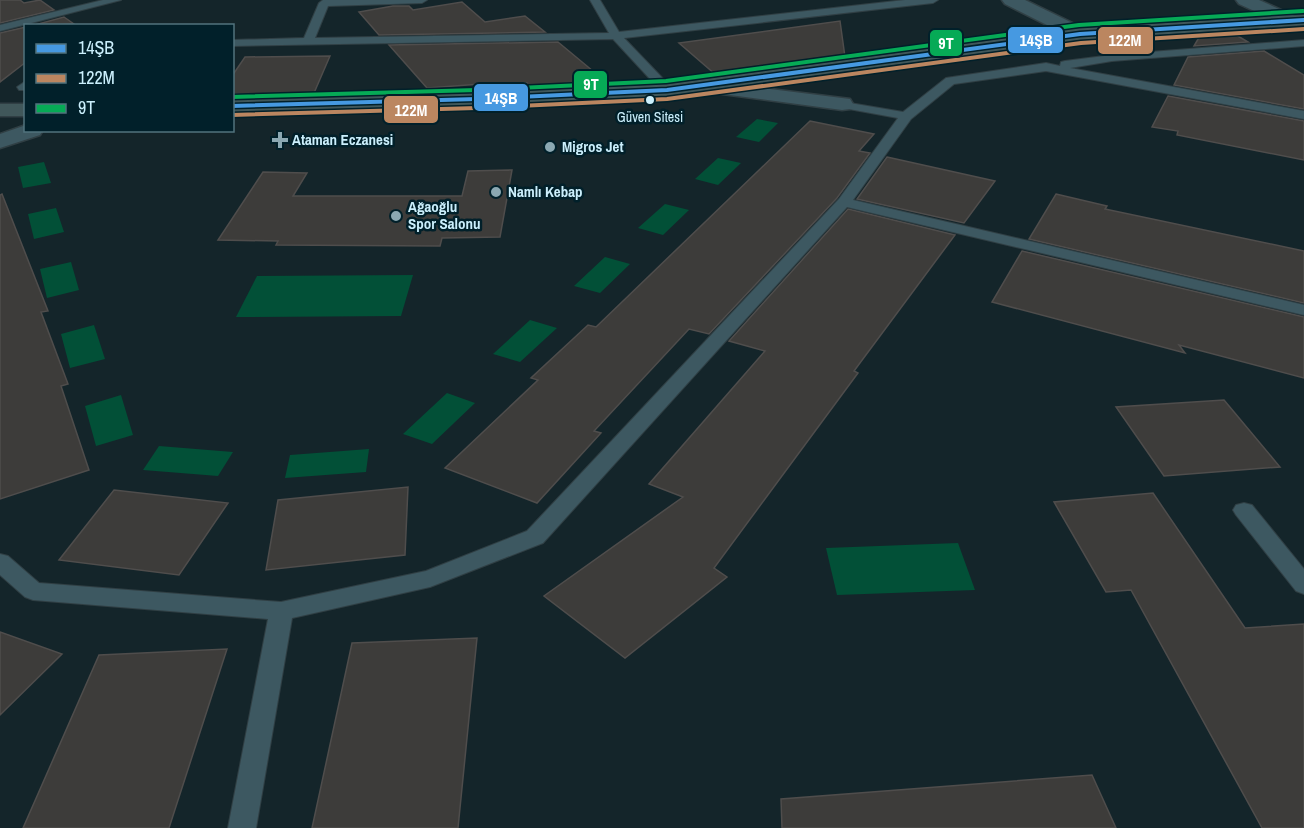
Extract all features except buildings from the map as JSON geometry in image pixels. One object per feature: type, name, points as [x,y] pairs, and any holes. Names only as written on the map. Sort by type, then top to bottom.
[{"type":"main road","points":[[234,106],[477,99],[667,90],[1080,34],[1297,20]]},
{"type":"main road","points":[[0,110],[24,110]]},
{"type":"street","points":[[1011,0],[1080,34]]},
{"type":"street","points":[[1245,0],[1297,20]]},
{"type":"street","points":[[699,86],[842,104]]},
{"type":"street","points":[[1,141],[26,132]]},
{"type":"lane","points":[[63,0],[82,9]]},
{"type":"lane","points":[[0,28],[116,0]]},
{"type":"lane","points":[[308,41],[324,3],[422,0]]},
{"type":"lane","points":[[595,0],[616,36],[667,90]]},
{"type":"lane","points":[[234,42],[616,36],[933,0]]},
{"type":"lane","points":[[0,562],[33,591],[281,611],[430,579],[535,537],[844,201],[906,116],[950,81],[1112,58],[1304,43]]},
{"type":"lane","points":[[1046,67],[1304,114]]},
{"type":"lane","points":[[842,104],[906,116]]},
{"type":"lane","points":[[844,201],[1304,310]]},
{"type":"lane","points":[[1244,510],[1304,585]]},
{"type":"lane","points":[[242,828],[281,611]]},
{"type":"shaded area","points":[[757,119],[778,123],[759,142],[736,137]]},
{"type":"shaded area","points":[[718,158],[741,163],[718,185],[695,179]]},
{"type":"shaded area","points":[[44,162],[51,183],[23,188],[18,167]]},
{"type":"shaded area","points":[[665,204],[689,210],[663,235],[638,228]]},
{"type":"shaded area","points":[[56,208],[64,232],[34,239],[28,214]]},
{"type":"shaded area","points":[[605,257],[630,264],[600,293],[574,286]]},
{"type":"shaded area","points":[[71,262],[79,290],[47,298],[40,269]]},
{"type":"shaded area","points":[[413,275],[401,316],[236,317],[257,276]]},
{"type":"shaded area","points":[[530,320],[557,328],[520,362],[493,354]]},
{"type":"shaded area","points":[[94,325],[105,359],[70,368],[61,334]]},
{"type":"shaded area","points":[[447,393],[475,403],[432,444],[403,434]]},
{"type":"shaded area","points":[[121,395],[133,435],[96,446],[85,406]]},
{"type":"shaded area","points":[[159,446],[233,452],[218,476],[143,470]]},
{"type":"shaded area","points":[[369,449],[366,472],[285,478],[290,455]]},
{"type":"shaded area","points":[[958,543],[975,590],[837,595],[826,548]]},
{"type":"transit line","name":"9T","points":[[234,97],[477,90],[666,81],[1079,25],[1303,11]]},
{"type":"transit line","name":"14ŞB","points":[[234,106],[477,99],[667,90],[1080,34],[1304,20]]},
{"type":"transit line","name":"122M","points":[[234,115],[477,108],[667,99],[1081,43],[1304,29]]},
{"type":"place","name":"Güven Sitesi","points":[[650,100]]},
{"type":"place","name":"Ataman Eczanesi","points":[[280,140]]},
{"type":"place","name":"Migros Jet","points":[[550,147]]},
{"type":"place","name":"Namlı Kebap","points":[[496,192]]},
{"type":"place","name":"Ağaoğlu Spor Salonu","points":[[396,216]]}]
